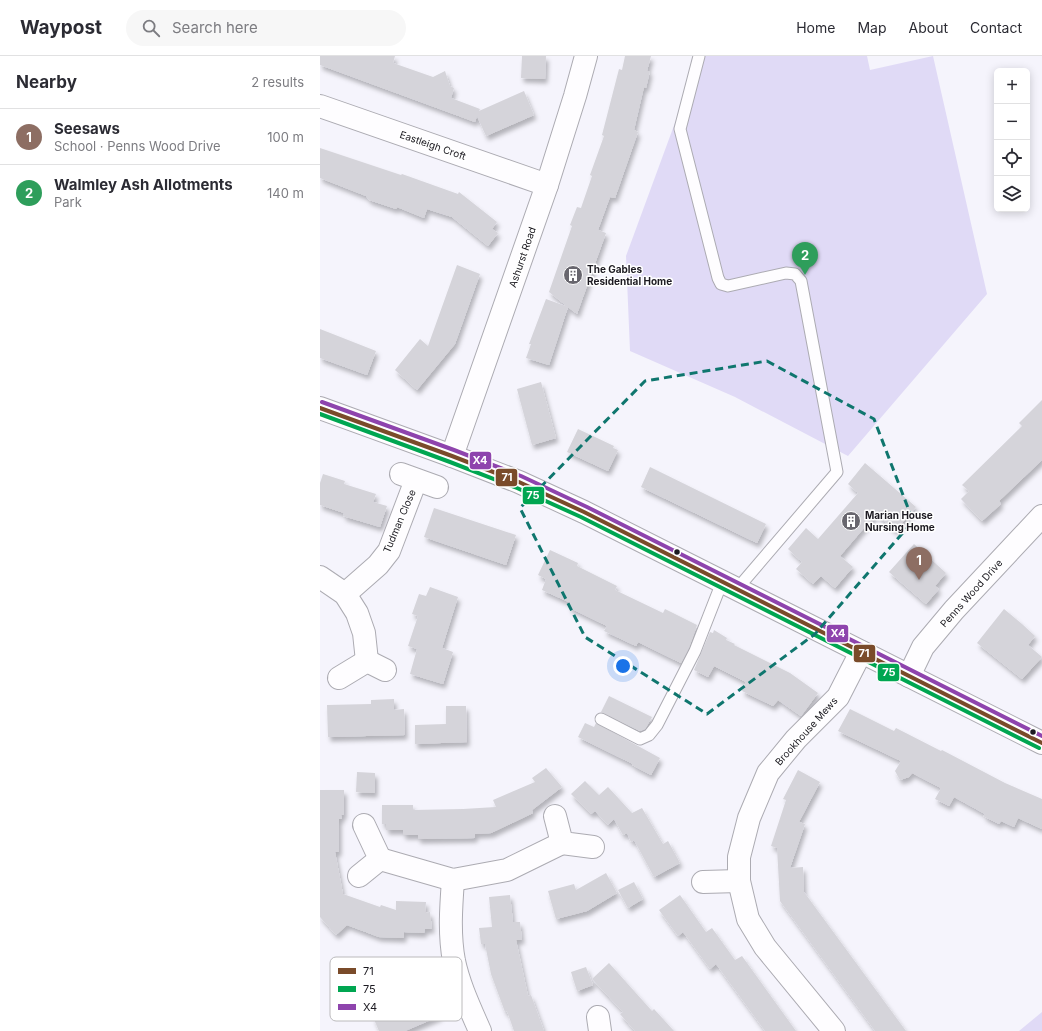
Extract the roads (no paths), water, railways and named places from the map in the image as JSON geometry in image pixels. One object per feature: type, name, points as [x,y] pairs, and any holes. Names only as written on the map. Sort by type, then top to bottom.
[{"type":"street","name":"Ashurst Road","points":[[452,456],[547,185],[586,56]]},
{"type":"street","name":"Eastleigh Croft","points":[[320,106],[547,185]]},
{"type":"street","points":[[320,408],[519,482],[584,512],[1042,743]]},
{"type":"street","name":"Tudman Close","points":[[345,594],[378,565],[388,551],[409,477],[437,487]]},
{"type":"street","name":"Penns Wood Drive","points":[[909,676],[923,647],[954,610],[1042,516]]},
{"type":"street","points":[[320,578],[345,594],[357,613],[376,666],[339,678]]},
{"type":"street","name":"Brookhouse Mews","points":[[834,1031],[764,947],[748,919],[739,881],[739,857],[749,818],[768,774],[796,739],[838,697],[861,652]]},
{"type":"street","points":[[555,816],[562,843]]},
{"type":"street","points":[[364,825],[380,859],[453,880],[507,870],[562,843],[593,847]]},
{"type":"street","points":[[359,876],[380,859]]},
{"type":"street","points":[[453,880],[451,925],[454,957]]},
{"type":"street","points":[[703,882],[739,881]]},
{"type":"street","points":[[462,985],[480,1031]]},
{"type":"lane","points":[[601,719],[640,739],[649,735],[657,725],[730,585],[837,472],[801,281],[795,274],[786,273],[728,286],[722,284],[718,278],[680,129],[699,56]]},
{"type":"place","name":"The Gables Residential Home","points":[[573,275]]},
{"type":"place","name":"Walmley Ash Allotments","points":[[805,275]]},
{"type":"place","name":"Marian House Nursing Home","points":[[851,521]]},
{"type":"place","name":"Seesaws","points":[[919,580]]}]
